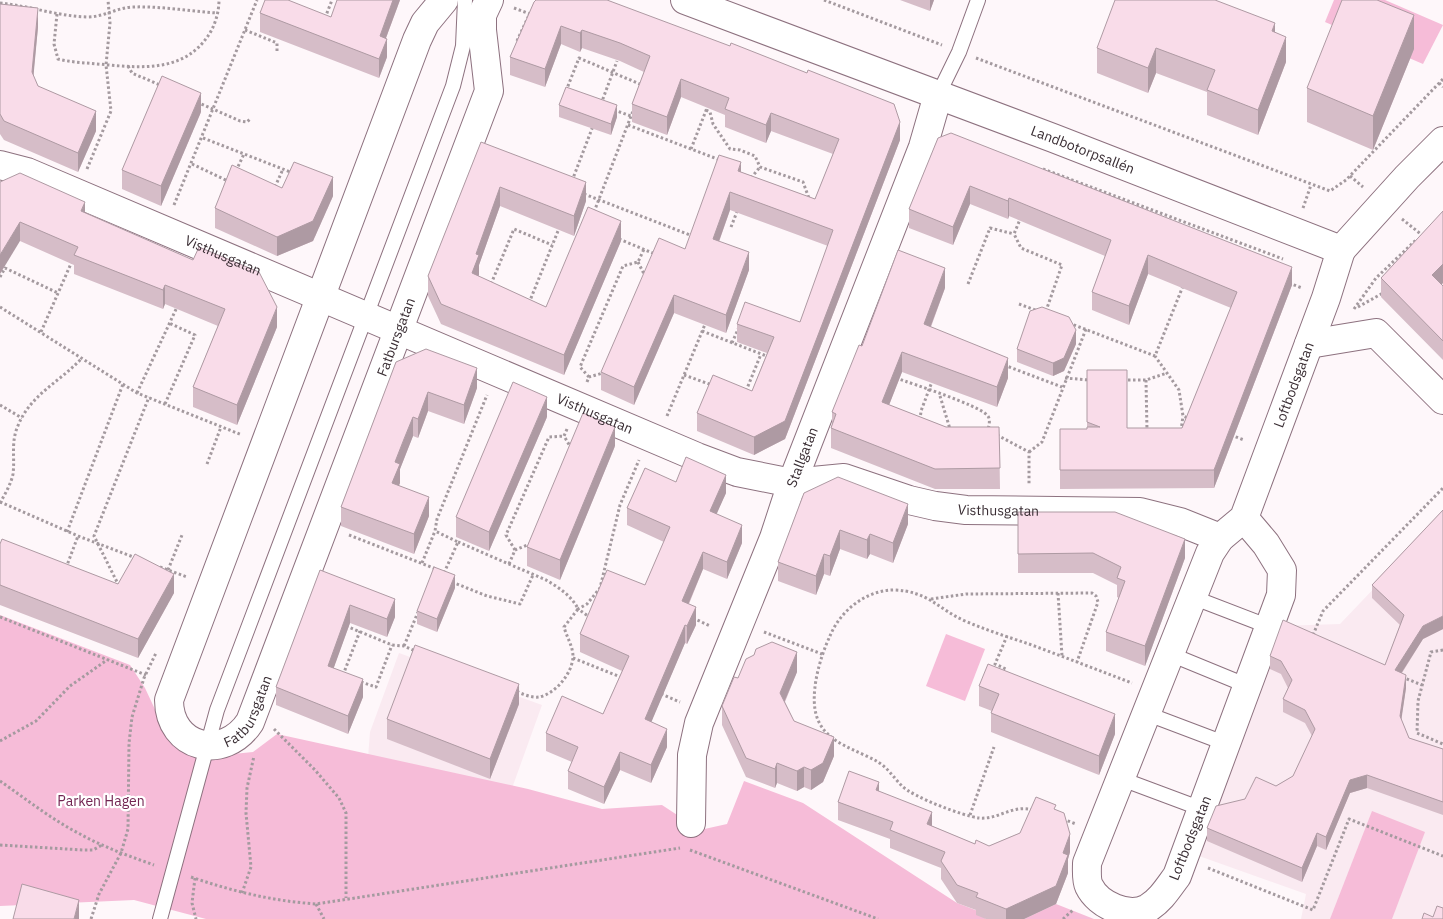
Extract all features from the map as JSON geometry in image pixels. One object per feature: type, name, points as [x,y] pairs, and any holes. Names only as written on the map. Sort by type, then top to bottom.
[{"type":"street","name":"Fatbursgatan","points":[[444,0],[425,23],[417,40],[169,700],[169,711],[173,720],[182,735],[191,741],[207,746],[235,740],[244,731],[252,715],[400,329],[489,90],[478,18]]},
{"type":"street","name":"Landbotorpsallén","points":[[685,0],[1342,250]]},
{"type":"street","name":"Stallgatan","points":[[691,823],[692,755],[704,712],[774,538],[792,482],[923,147],[938,95]]},
{"type":"street","points":[[1342,250],[1407,177],[1443,141]]},
{"type":"street","name":"Visthusgatan","points":[[0,164],[27,172],[737,472],[792,482],[844,478],[909,500],[966,510],[1140,512],[1180,522],[1220,538]]},
{"type":"street","name":"Loftbodsgatan","points":[[1244,518],[1266,544],[1282,570],[1281,595],[1177,876],[1163,896],[1147,909],[1122,912],[1100,900],[1088,885],[1087,863],[1097,833],[1210,554],[1220,538],[1244,518],[1342,250]]},
{"type":"street","points":[[1309,344],[1376,333],[1443,400]]},
{"type":"lane","points":[[160,919],[221,701],[453,86],[464,46],[478,18],[465,0]]},
{"type":"lane","points":[[938,95],[959,52],[978,0]]},
{"type":"lane","points":[[1192,597],[1271,622]]},
{"type":"lane","points":[[1170,654],[1248,686]]},
{"type":"lane","points":[[1150,703],[1226,744]]},
{"type":"lane","points":[[1119,778],[1202,809]]},
{"type":"path","points":[[77,194],[111,111],[106,64],[110,23],[108,0]]},
{"type":"path","points":[[57,14],[54,44],[58,59],[128,66],[159,66],[184,58],[203,43],[210,33],[219,0]]},
{"type":"path","points":[[322,27],[332,0]]},
{"type":"path","points":[[824,0],[1330,191],[1346,180],[1443,80]]},
{"type":"path","points":[[163,230],[203,138],[257,1],[266,5]]},
{"type":"path","points":[[0,3],[41,8],[57,14],[88,17],[132,8],[217,13]]},
{"type":"path","points":[[527,17],[535,8]]},
{"type":"path","points":[[245,30],[276,43],[277,52]]},
{"type":"path","points":[[575,95],[566,91],[579,58],[643,85],[640,93]]},
{"type":"path","points":[[128,66],[132,73],[165,88]]},
{"type":"path","points":[[1440,83],[1443,87]]},
{"type":"path","points":[[190,99],[240,121],[247,122],[251,118]]},
{"type":"path","points":[[592,101],[631,116]]},
{"type":"path","points":[[691,149],[709,101]]},
{"type":"path","points":[[592,218],[634,108]]},
{"type":"path","points":[[706,110],[710,112],[713,124],[730,149]]},
{"type":"path","points":[[628,125],[720,160],[723,165]]},
{"type":"path","points":[[203,138],[301,176]]},
{"type":"path","points":[[716,168],[720,160],[730,149]]},
{"type":"path","points":[[730,149],[740,150],[755,156],[760,167],[803,182],[812,206]]},
{"type":"path","points":[[231,182],[244,154]]},
{"type":"path","points":[[192,164],[239,186]]},
{"type":"path","points":[[742,177],[750,180],[760,167]]},
{"type":"path","points":[[1037,176],[1041,168]]},
{"type":"path","points":[[273,192],[283,169]]},
{"type":"path","points":[[576,191],[690,235]]},
{"type":"path","points":[[731,227],[740,203]]},
{"type":"path","points":[[1019,304],[1046,314],[1062,265],[1021,248],[1014,234],[1024,209]]},
{"type":"path","points":[[687,242],[694,227]]},
{"type":"path","points":[[968,284],[990,228],[1014,234]]},
{"type":"path","points":[[498,290],[490,287],[514,229],[552,245]]},
{"type":"path","points":[[1203,239],[1206,230]]},
{"type":"path","points":[[1385,292],[1353,310],[1376,278],[1427,230]]},
{"type":"path","points":[[612,236],[661,256]]},
{"type":"path","points":[[589,377],[580,367],[622,266],[638,262],[644,249]]},
{"type":"path","points":[[41,332],[74,256]]},
{"type":"path","points":[[0,277],[5,268],[58,293]]},
{"type":"path","points":[[1155,356],[1184,284]]},
{"type":"path","points":[[137,393],[181,298]]},
{"type":"path","points":[[522,300],[530,303]]},
{"type":"path","points":[[0,307],[137,393],[251,438]]},
{"type":"path","points":[[514,690],[535,697],[547,694],[562,682],[571,666],[573,658],[570,642],[564,627],[578,609],[594,596],[604,578],[620,505],[684,375],[709,315]]},
{"type":"path","points":[[732,343],[742,320]]},
{"type":"path","points":[[1062,320],[1155,356],[1179,390],[1183,416],[1178,438]]},
{"type":"path","points":[[165,404],[195,335],[169,323]]},
{"type":"path","points":[[1029,452],[1042,442],[1065,378],[1086,329]]},
{"type":"path","points":[[702,331],[770,358]]},
{"type":"path","points":[[743,398],[761,354]]},
{"type":"path","points":[[82,358],[70,372],[41,392],[22,418],[14,435],[12,474],[7,491],[0,502],[67,532],[142,560]]},
{"type":"path","points":[[997,362],[1062,387]]},
{"type":"path","points":[[1119,380],[1146,380],[1167,373]]},
{"type":"path","points":[[923,425],[920,417],[934,374]]},
{"type":"path","points":[[684,375],[718,388]]},
{"type":"path","points":[[893,377],[975,408],[988,415],[990,421],[988,430]]},
{"type":"path","points":[[1065,378],[1092,380]]},
{"type":"path","points":[[1146,380],[1146,425],[1149,436]]},
{"type":"path","points":[[67,532],[123,384]]},
{"type":"path","points":[[940,395],[950,429]]},
{"type":"path","points":[[119,594],[119,587],[94,536],[149,397]]},
{"type":"path","points":[[0,405],[22,418]]},
{"type":"path","points":[[1183,416],[1191,420]]},
{"type":"path","points":[[207,464],[221,427]]},
{"type":"path","points":[[940,428],[959,429]]},
{"type":"path","points":[[979,430],[988,430],[1029,452]]},
{"type":"path","points":[[1226,433],[1268,449]]},
{"type":"path","points":[[515,550],[506,535],[549,437],[564,436]]},
{"type":"path","points":[[1029,452],[1030,510]]},
{"type":"path","points":[[1313,635],[1323,611],[1443,488]]},
{"type":"path","points":[[422,563],[435,531]]},
{"type":"path","points":[[168,570],[182,535]]},
{"type":"path","points":[[64,574],[78,536]]},
{"type":"path","points":[[458,542],[558,587],[575,603],[578,609],[594,620]]},
{"type":"path","points":[[151,564],[196,581]]},
{"type":"path","points":[[431,577],[435,569]]},
{"type":"path","points":[[444,574],[444,580],[516,604],[520,604],[533,575]]},
{"type":"path","points":[[604,578],[611,581]]},
{"type":"path","points":[[1042,812],[1026,808],[1015,808],[987,818],[970,815],[908,791],[880,763],[839,742],[823,729],[817,718],[815,702],[822,654],[839,621],[850,608],[869,595],[892,590],[904,591],[931,599],[964,620],[1077,662],[1150,703]]},
{"type":"path","points":[[1058,593],[1062,656]]},
{"type":"path","points":[[931,599],[966,594],[1092,593],[1096,596],[1098,602],[1077,662]]},
{"type":"path","points":[[404,646],[418,611]]},
{"type":"path","points":[[0,617],[146,675]]},
{"type":"path","points":[[692,617],[822,654]]},
{"type":"path","points":[[1271,622],[1321,638]]},
{"type":"path","points":[[344,625],[392,645],[404,646],[422,654]]},
{"type":"path","points":[[351,678],[343,675],[360,631]]},
{"type":"path","points":[[1002,676],[1006,669],[995,664],[1007,636]]},
{"type":"path","points":[[360,681],[376,687],[392,645]]},
{"type":"path","points":[[1443,650],[1431,652],[1418,701],[1417,733],[1443,744]]},
{"type":"path","points":[[573,658],[626,679]]},
{"type":"path","points":[[0,741],[36,722],[70,686],[108,660]]},
{"type":"path","points":[[600,668],[603,660]]},
{"type":"path","points":[[1402,676],[1422,685]]},
{"type":"path","points":[[652,690],[704,712]]},
{"type":"path","points":[[252,715],[280,732],[339,798],[346,813],[346,898]]},
{"type":"path","points":[[970,815],[994,747]]},
{"type":"path","points":[[242,893],[251,867],[246,813],[247,788],[257,749]]},
{"type":"path","points":[[0,781],[43,812],[80,835],[103,845],[242,893],[287,902],[316,904],[679,848],[878,919]]},
{"type":"path","points":[[1058,818],[1097,833]]},
{"type":"path","points":[[1184,858],[1313,910],[1349,819],[1443,856]]},
{"type":"path","points":[[0,845],[88,850],[103,845]]},
{"type":"path","points":[[195,878],[192,903],[196,919]]},
{"type":"path","points":[[316,904],[323,918],[318,919]]},
{"type":"shaded area","points":[[1443,516],[1443,919],[1301,919],[1306,894],[1199,856],[1278,626],[1340,624]]},
{"type":"shaded area","points":[[399,653],[542,705],[511,791],[368,758],[370,732]]},
{"type":"green space","points":[[1334,0],[1385,0],[1443,25],[1423,64],[1325,22]]},
{"type":"green space","name":"Parken Hagen","points":[[0,615],[130,665],[145,688],[159,718],[223,755],[253,752],[277,734],[528,789],[602,809],[662,805],[700,830],[727,824],[744,781],[803,803],[957,903],[978,911],[986,919],[206,919],[134,900],[0,906]]},
{"type":"green space","points":[[946,634],[985,649],[965,701],[926,686]]},
{"type":"green space","points":[[1372,811],[1425,832],[1392,919],[1330,919]]},
{"type":"green space","points":[[1056,904],[1094,919],[1024,919]]},
{"type":"building","points":[[265,0],[288,0],[331,17],[337,0],[393,0],[380,36],[387,39],[379,59],[260,13]]},
{"type":"building","points":[[536,0],[607,0],[730,46],[731,43],[807,73],[808,70],[894,104],[900,122],[785,421],[754,437],[697,413],[713,375],[752,391],[774,337],[737,324],[745,302],[800,322],[833,230],[730,192],[713,239],[749,252],[726,315],[674,295],[634,387],[601,372],[659,238],[685,249],[719,155],[741,162],[738,171],[815,199],[839,139],[771,113],[766,125],[725,109],[729,98],[681,79],[667,117],[632,104],[650,56],[582,30],[580,33],[561,26],[545,69],[510,57]]},
{"type":"building","points":[[1115,0],[1215,0],[1275,23],[1272,31],[1286,37],[1258,110],[1207,90],[1215,70],[1156,48],[1148,68],[1097,48]]},
{"type":"building","points":[[1342,0],[1377,0],[1414,15],[1373,116],[1307,88]]},
{"type":"building","points":[[0,4],[38,8],[32,72],[38,86],[96,111],[78,153],[4,121],[0,114]]},
{"type":"building","points":[[162,76],[201,93],[161,186],[122,170]]},
{"type":"building","points":[[566,87],[617,105],[611,124],[559,105]]},
{"type":"building","points":[[951,133],[1292,267],[1214,470],[1060,470],[1060,429],[1100,427],[1087,422],[1087,370],[1127,370],[1127,428],[1182,428],[1237,292],[1148,255],[1129,306],[1092,292],[1111,240],[1009,198],[1008,201],[970,186],[953,227],[909,209],[938,138]]},
{"type":"building","points":[[481,142],[586,182],[574,216],[500,187],[476,254],[479,255],[472,273],[546,307],[588,207],[621,221],[564,355],[441,304],[428,276]]},
{"type":"building","points":[[294,162],[333,177],[313,221],[277,237],[215,208],[232,165],[282,188]]},
{"type":"building","points":[[20,173],[85,202],[81,211],[193,260],[199,247],[259,272],[277,307],[237,405],[193,387],[225,309],[165,285],[163,290],[74,255],[78,247],[20,222],[0,255],[0,182]]},
{"type":"building","points":[[1443,211],[1443,264],[1432,275],[1443,286],[1443,341],[1381,278]]},
{"type":"building","points":[[898,250],[945,268],[924,324],[1008,358],[997,387],[902,352],[882,402],[946,427],[999,427],[1000,468],[935,469],[831,428],[836,414],[832,412],[859,345],[862,346]]},
{"type":"building","points":[[1042,307],[1069,317],[1076,330],[1064,358],[1053,363],[1017,349],[1030,311]]},
{"type":"building","points":[[426,349],[477,368],[464,405],[428,392],[418,419],[413,417],[395,462],[400,464],[392,483],[429,497],[414,534],[341,507],[396,362]]},
{"type":"building","points":[[513,382],[547,397],[489,532],[456,517]]},
{"type":"building","points":[[583,413],[615,427],[560,560],[527,547]]},
{"type":"building","points":[[686,457],[726,475],[710,511],[742,525],[727,562],[703,552],[682,601],[696,607],[687,626],[685,625],[645,719],[667,729],[651,765],[620,752],[604,787],[568,771],[578,747],[546,733],[562,696],[603,714],[629,656],[580,634],[607,570],[645,585],[670,527],[627,508],[645,468],[676,482]]},
{"type":"building","points":[[838,477],[908,504],[893,543],[870,534],[867,540],[840,530],[830,556],[824,554],[816,576],[778,562],[804,493]]},
{"type":"building","points":[[1443,510],[1443,616],[1423,626],[1395,670],[1406,675],[1400,716],[1409,738],[1443,749],[1443,802],[1367,775],[1350,780],[1326,837],[1317,833],[1302,868],[1207,828],[1216,806],[1245,799],[1256,777],[1276,786],[1293,776],[1315,729],[1305,710],[1283,699],[1292,680],[1281,661],[1270,656],[1283,620],[1385,665],[1404,615],[1372,585]]},
{"type":"building","points":[[1018,512],[1115,512],[1185,539],[1145,646],[1106,632],[1125,581],[1117,578],[1121,567],[1093,553],[1018,554]]},
{"type":"building","points":[[2,539],[118,584],[135,554],[174,574],[138,639],[0,585],[0,544]]},
{"type":"building","points":[[434,567],[455,575],[437,619],[417,611]]},
{"type":"building","points":[[320,570],[395,599],[387,619],[350,605],[328,666],[363,679],[348,716],[276,687]]},
{"type":"building","points":[[772,642],[797,652],[780,693],[794,721],[834,737],[823,763],[811,770],[804,767],[797,771],[777,763],[775,769],[746,758],[722,706],[734,677],[738,678],[746,659],[754,655],[756,649]]},
{"type":"building","points":[[415,645],[519,684],[490,759],[387,719]]},
{"type":"building","points":[[988,664],[1115,714],[1099,756],[991,713],[999,694],[979,686]]},
{"type":"building","points":[[849,771],[879,782],[876,790],[932,812],[927,824],[975,844],[976,840],[989,846],[1020,833],[1036,797],[1056,805],[1054,809],[1064,813],[1070,834],[1063,853],[1068,855],[1056,886],[1006,909],[976,897],[978,893],[957,885],[941,861],[945,852],[890,830],[893,822],[838,802]]},
{"type":"building","points":[[22,884],[79,900],[74,919],[13,919]]},
{"type":"building","points":[[1437,906],[1443,908],[1443,919],[1422,919],[1424,913],[1433,917]]}]
